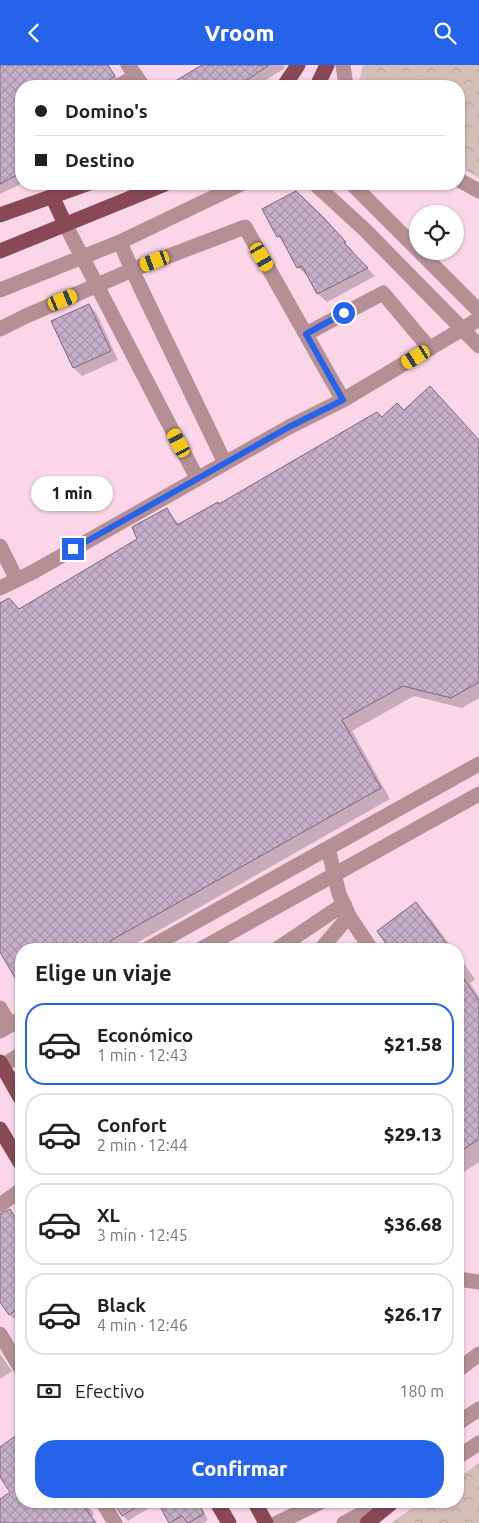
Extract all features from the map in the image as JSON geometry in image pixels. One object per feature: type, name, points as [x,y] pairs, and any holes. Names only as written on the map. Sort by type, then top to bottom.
[{"type":"main road","points":[[288,80],[298,65]]},
{"type":"main road","points":[[320,80],[327,65]]},
{"type":"main road","points":[[0,215],[69,190]]},
{"type":"main road","points":[[0,251],[150,190]]},
{"type":"main road","points":[[52,196],[65,224]]},
{"type":"main road","points":[[1,1064],[15,1088]]},
{"type":"main road","points":[[0,1129],[15,1154]]},
{"type":"main road","points":[[220,1508],[229,1523]]},
{"type":"main road","points":[[258,1508],[266,1523]]},
{"type":"main road","points":[[366,1523],[385,1508]]},
{"type":"street","points":[[343,65],[345,80]]},
{"type":"street","points":[[465,183],[479,191]]},
{"type":"street","points":[[0,290],[120,242],[228,190]]},
{"type":"street","points":[[322,190],[364,229],[479,347]]},
{"type":"street","points":[[358,190],[409,241]]},
{"type":"street","points":[[65,224],[197,479]]},
{"type":"street","points":[[0,329],[132,270],[245,227],[343,400]]},
{"type":"street","points":[[120,242],[225,463]]},
{"type":"street","points":[[428,260],[479,311]]},
{"type":"street","points":[[306,334],[383,293],[430,349]]},
{"type":"street","points":[[0,588],[289,427],[343,400],[479,319]]},
{"type":"street","points":[[0,546],[17,580]]},
{"type":"street","points":[[158,943],[479,764]]},
{"type":"street","points":[[212,943],[479,794]]},
{"type":"street","points":[[328,848],[339,894],[367,943]]},
{"type":"street","points":[[288,943],[347,910]]},
{"type":"street","points":[[325,943],[347,910]]},
{"type":"street","points":[[0,1008],[11,1025]]},
{"type":"street","points":[[1,1064],[15,1058]]},
{"type":"street","points":[[0,1205],[15,1194]]},
{"type":"street","points":[[464,1280],[479,1282]]},
{"type":"street","points":[[0,1334],[15,1359]]},
{"type":"street","points":[[464,1365],[479,1354]]},
{"type":"street","points":[[464,1419],[479,1409]]},
{"type":"street","points":[[464,1453],[479,1443]]},
{"type":"street","points":[[106,1508],[115,1523]]},
{"type":"street","points":[[277,1523],[308,1508]]},
{"type":"street","points":[[344,1523],[372,1508]]},
{"type":"green space","points":[[363,65],[479,65],[479,178],[465,170],[465,80],[359,80]]},
{"type":"green space","points":[[479,1463],[479,1523],[391,1523],[413,1508],[464,1508],[464,1474]]},
{"type":"building","points":[[0,65],[108,65],[115,76],[109,80],[15,80],[15,176],[0,184]]},
{"type":"building","points":[[202,65],[269,65],[247,80],[177,80]]},
{"type":"building","points":[[296,191],[323,217],[368,268],[317,294],[302,266],[297,268],[280,236],[277,237],[262,209]]},
{"type":"building","points":[[89,304],[111,351],[73,368],[51,321]]},
{"type":"building","points":[[430,386],[479,440],[479,682],[451,698],[403,686],[342,720],[381,788],[110,941],[111,943],[15,943],[15,978],[0,952],[0,603],[9,598],[19,609],[137,539],[132,527],[167,508],[177,525],[218,502],[219,504],[377,412],[382,417],[397,403],[404,410]]},
{"type":"building","points":[[416,902],[446,943],[386,943],[377,931]]},
{"type":"building","points":[[464,979],[479,1001],[479,1139],[464,1149]]},
{"type":"building","points":[[10,1209],[15,1217],[15,1310],[9,1315],[0,1302],[0,1214]]},
{"type":"building","points":[[15,1436],[15,1508],[87,1508],[86,1509],[96,1523],[0,1523],[0,1499],[10,1492],[0,1477],[0,1447]]},
{"type":"building","points":[[117,1508],[135,1508],[122,1516]]},
{"type":"building","points":[[161,1508],[201,1508],[204,1514],[188,1523],[182,1516],[169,1523]]},
{"type":"route","points":[[73,549],[289,427],[343,400],[306,334],[344,313]]}]
